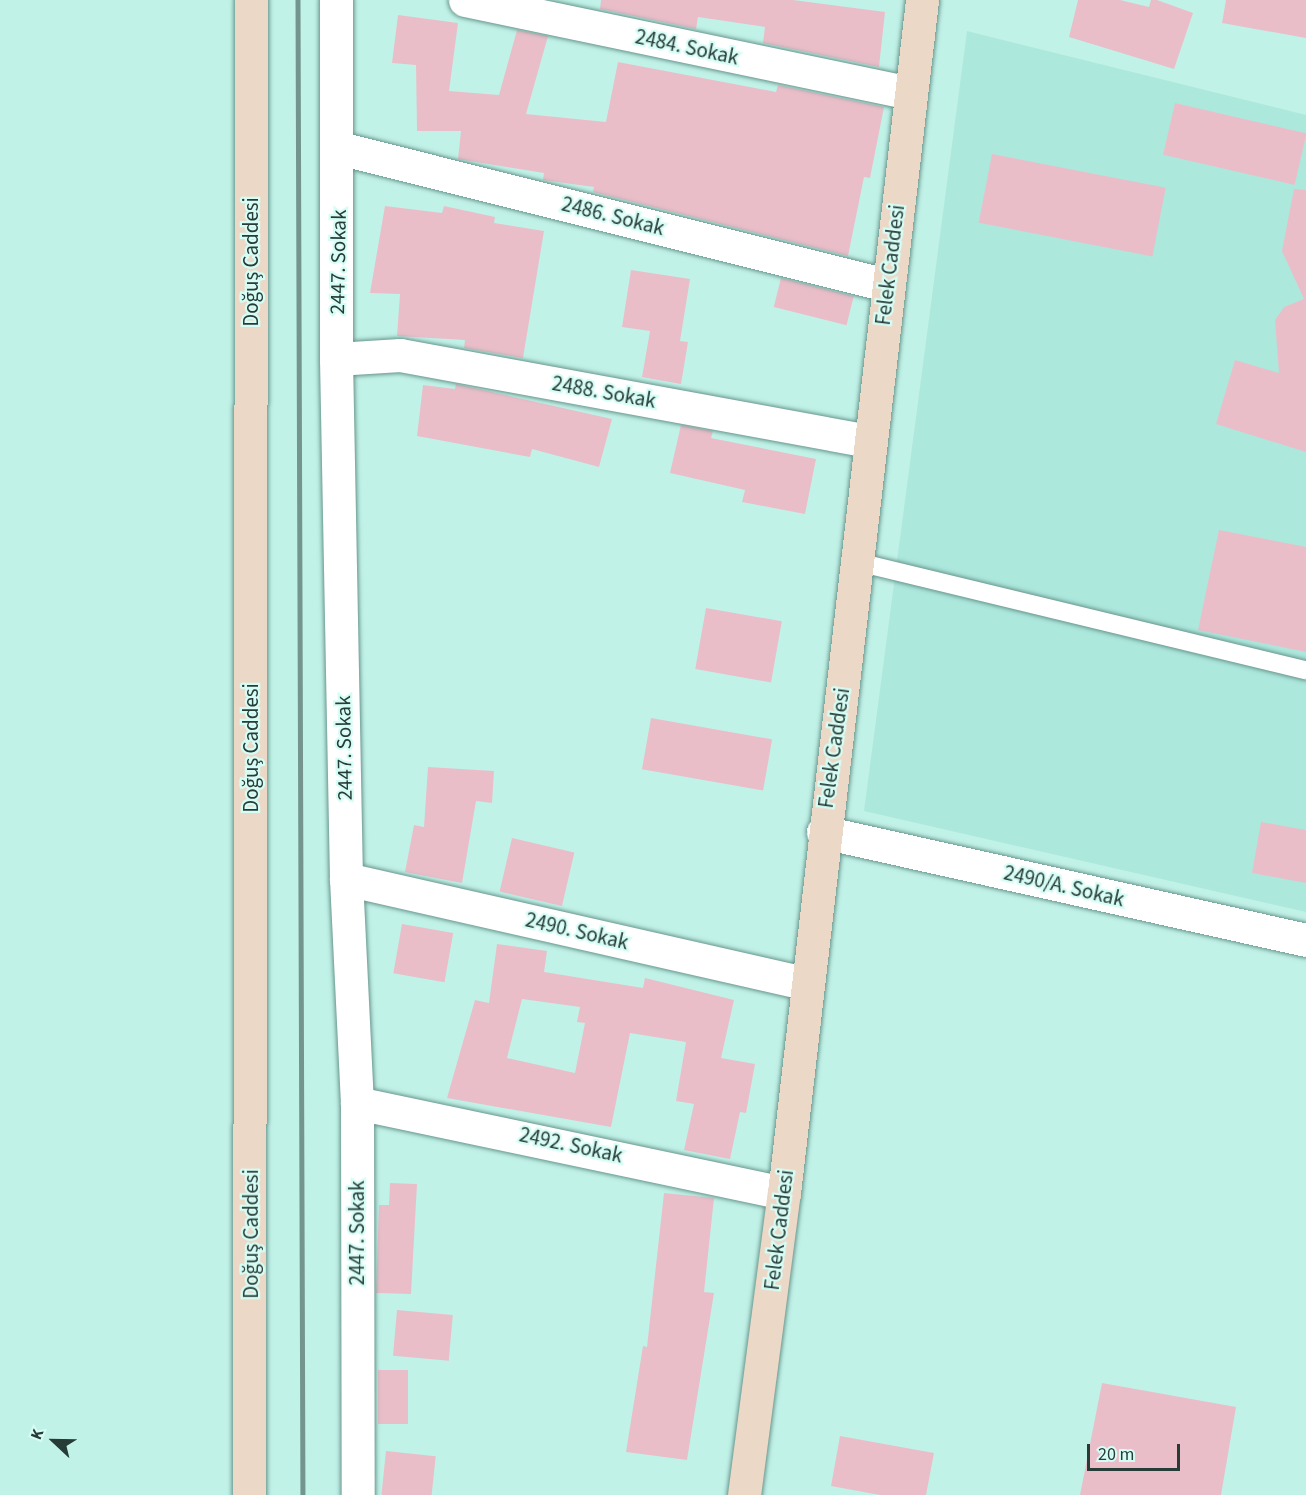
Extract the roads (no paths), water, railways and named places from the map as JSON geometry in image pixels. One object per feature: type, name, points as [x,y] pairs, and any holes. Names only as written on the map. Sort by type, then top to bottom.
[{"type":"main road","name":"Doğuş Caddesi","points":[[249,1495],[250,0]]},
{"type":"main road","name":"Felek Caddesi","points":[[744,1495],[784,1193],[823,832],[858,562],[887,285],[922,0]]},
{"type":"street","name":"2447. Sokak","points":[[336,0],[339,147],[336,358],[346,879],[357,1103],[358,1495]]},
{"type":"street","name":"2484. Sokak","points":[[465,0],[910,93]]},
{"type":"street","name":"2486. Sokak","points":[[339,147],[887,285]]},
{"type":"street","name":"2488. Sokak","points":[[336,358],[400,356],[870,441]]},
{"type":"street","name":"2490/A. Sokak","points":[[823,832],[1306,940]]},
{"type":"street","name":"2490. Sokak","points":[[346,879],[807,984]]},
{"type":"street","name":"2492. Sokak","points":[[357,1103],[784,1193]]},
{"type":"lane","points":[[858,562],[1306,670]]},
{"type":"railway","points":[[298,0],[303,1495]]}]
